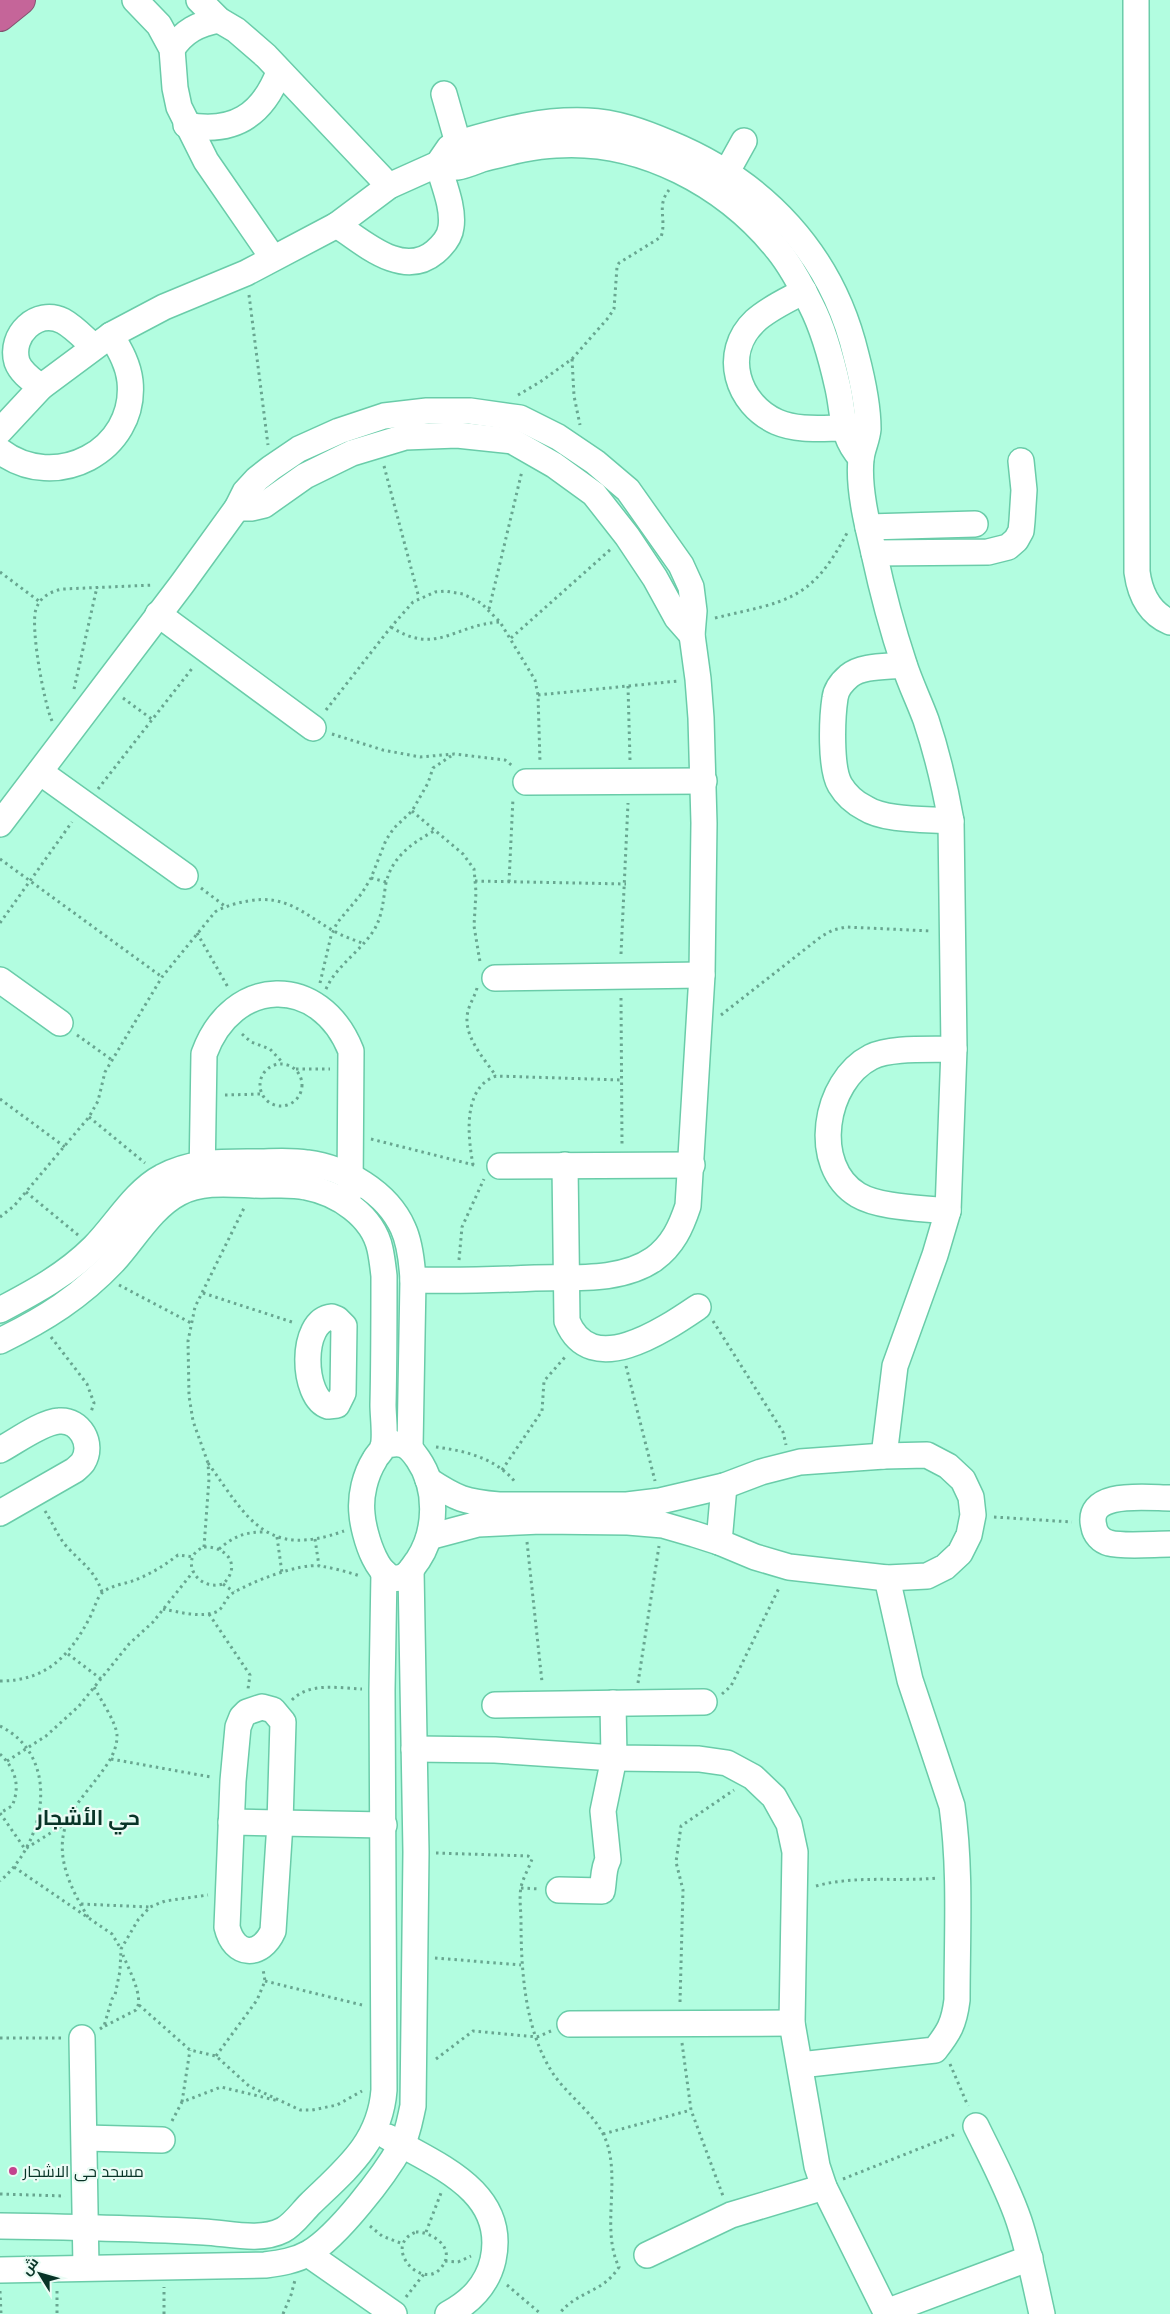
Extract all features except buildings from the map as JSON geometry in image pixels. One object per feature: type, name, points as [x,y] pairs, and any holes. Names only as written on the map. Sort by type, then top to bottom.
[{"type":"highway","points":[[0,17],[21,0]]},
{"type":"street","points":[[135,0],[159,25],[172,49],[174,88],[186,125],[206,161],[273,258]]},
{"type":"street","points":[[199,0],[219,20],[252,42],[389,186]]},
{"type":"street","points":[[1136,0],[1137,572],[1139,587],[1144,600],[1153,611],[1170,622]]},
{"type":"street","points":[[172,49],[180,37],[191,28],[219,20]]},
{"type":"street","points":[[186,125],[206,129],[225,127],[244,119],[260,106],[272,90],[279,72]]},
{"type":"street","points":[[444,94],[458,143]]},
{"type":"street","points":[[0,432],[41,387],[102,341],[164,307],[246,272],[337,224],[389,186],[438,164],[449,148],[458,143],[504,128],[549,122],[588,121],[616,124],[649,134],[685,149],[727,171],[766,200],[800,237],[826,274],[841,309],[856,354],[868,430],[861,458],[863,501],[858,529],[874,553],[904,665],[926,720],[945,786],[951,822],[954,933],[954,1049],[948,1211],[935,1255],[895,1366],[884,1456]]},
{"type":"street","points":[[716,193],[744,141]]},
{"type":"street","points":[[438,164],[456,167],[522,150],[557,145],[597,146],[640,154],[684,173],[716,193],[747,218],[778,250],[804,291],[813,308],[831,360],[838,386],[847,439],[861,458]]},
{"type":"street","points":[[337,224],[388,257],[402,262],[427,259],[446,240],[451,228],[451,211],[438,164]]},
{"type":"street","points":[[804,291],[765,313],[754,322],[745,334],[739,347],[736,375],[741,389],[748,399],[766,416],[777,422],[801,428],[845,428]]},
{"type":"street","points":[[0,451],[10,459],[30,467],[52,469],[74,465],[93,456],[110,442],[122,423],[129,402],[130,381],[125,360],[102,341],[63,321],[52,318],[41,318],[22,330],[17,340],[15,351],[17,362],[23,372],[41,387]]},
{"type":"street","points":[[518,408],[520,445]]},
{"type":"street","points":[[0,824],[182,584],[236,508],[245,492],[271,468],[299,450],[339,432],[384,416],[427,411],[518,408],[595,462],[628,490],[682,565],[691,588],[694,611],[692,629],[698,679],[704,781],[702,975],[692,1165],[688,1206],[682,1227],[669,1245],[653,1259],[633,1268],[608,1275],[460,1281],[413,1280]]},
{"type":"street","points":[[236,508],[264,505],[304,476],[352,453],[405,437],[457,434],[520,445],[594,494],[626,535],[655,578],[676,618],[692,629]]},
{"type":"street","points":[[874,553],[988,552],[999,551],[1008,547],[1018,536],[1022,521],[1024,490],[1021,461]]},
{"type":"street","points":[[858,529],[974,524]]},
{"type":"street","points":[[158,614],[313,728]]},
{"type":"street","points":[[904,665],[863,670],[850,675],[840,684],[835,697],[833,768],[840,785],[851,799],[866,810],[884,815],[951,822]]},
{"type":"street","points":[[40,772],[185,876]]},
{"type":"street","points":[[524,783],[704,781]]},
{"type":"street","points":[[484,976],[702,975]]},
{"type":"street","points":[[0,980],[60,1023]]},
{"type":"street","points":[[0,1341],[40,1322],[76,1297],[100,1275],[170,1198],[181,1192],[202,1174],[204,1054],[211,1035],[222,1019],[238,1006],[256,997],[276,994],[297,996],[332,1016],[344,1032],[351,1051],[350,1204]]},
{"type":"street","points":[[948,1211],[874,1202],[858,1195],[845,1184],[835,1166],[829,1145],[828,1123],[833,1102],[842,1083],[856,1066],[873,1056],[893,1052],[954,1049]]},
{"type":"street","points":[[0,1310],[66,1273],[94,1247],[132,1202],[161,1177],[306,1162],[337,1170],[350,1176],[390,1207],[404,1229],[412,1262],[410,1445],[421,1463],[428,1480],[432,1508],[429,1537],[422,1554],[411,1570],[405,1575],[398,1578],[390,1576],[384,1579]]},
{"type":"street","points":[[494,1168],[565,1165],[692,1165]]},
{"type":"street","points":[[565,1165],[567,1321],[571,1331],[580,1341],[593,1348],[606,1351],[622,1347],[650,1335],[698,1307]]},
{"type":"street","points":[[0,2226],[205,2232],[240,2236],[283,2230],[353,2163],[375,2129],[382,2111],[385,2010],[382,1690],[384,1579],[367,1542],[363,1526],[362,1504],[367,1476],[383,1446],[384,1276],[380,1248],[369,1225],[350,1204],[306,1186],[223,1184],[202,1174]]},
{"type":"street","points":[[326,1318],[337,1319],[344,1326],[342,1398],[337,1405],[324,1405],[315,1392],[308,1369],[309,1345],[314,1330],[317,1324],[326,1318]]},
{"type":"street","points":[[344,1361],[384,1361]]},
{"type":"street","points":[[0,1450],[49,1423],[66,1422],[81,1430],[86,1440],[87,1451],[83,1462],[75,1470],[0,1513]]},
{"type":"street","points":[[383,1446],[410,1445]]},
{"type":"street","points":[[428,1480],[457,1499],[499,1505],[529,1513],[628,1522],[662,1513],[761,1472],[800,1462],[927,1455],[948,1466],[963,1480],[971,1497],[973,1515],[970,1535],[960,1553],[945,1567],[927,1576],[887,1578],[789,1567],[756,1557],[719,1542],[662,1513]]},
{"type":"street","points":[[719,1542],[724,1486]]},
{"type":"street","points":[[1170,1498],[1107,1500],[1096,1509],[1093,1523],[1098,1536],[1110,1543],[1170,1544]]},
{"type":"street","points":[[429,1537],[529,1513]]},
{"type":"street","points":[[0,2270],[264,2265],[303,2256],[330,2239],[402,2145],[410,2124],[413,2106],[416,1852],[411,1570]]},
{"type":"street","points":[[800,2065],[914,2054],[934,2050],[954,2021],[957,2000],[957,1876],[952,1806],[910,1680],[887,1578]]},
{"type":"street","points":[[495,1705],[704,1702]]},
{"type":"street","points":[[559,1890],[602,1890],[605,1865],[608,1860],[603,1812],[624,1703]]},
{"type":"street","points":[[262,1707],[273,1710],[281,1718],[284,1734],[273,1932],[268,1942],[259,1949],[248,1951],[238,1947],[230,1938],[228,1927],[232,1781],[238,1727],[242,1717],[247,1712],[262,1707]]},
{"type":"street","points":[[414,1750],[495,1750],[614,1758],[699,1759],[727,1763],[753,1777],[774,1797],[789,1824],[795,1852],[792,2023],[817,2166],[824,2187],[872,2285],[880,2313],[1030,2258]]},
{"type":"street","points":[[231,1822],[384,1825]]},
{"type":"street","points":[[570,2024],[792,2023]]},
{"type":"street","points":[[82,2038],[87,2228],[86,2267]]},
{"type":"street","points":[[976,2126],[1003,2182],[1030,2258],[1042,2314]]},
{"type":"street","points":[[375,2129],[449,2172],[472,2188],[485,2206],[494,2234],[495,2249],[490,2270],[480,2290],[464,2305],[448,2314]]},
{"type":"street","points":[[84,2138],[162,2140]]},
{"type":"street","points":[[648,2255],[731,2215],[824,2187]]},
{"type":"street","points":[[240,2236],[240,2266]]},
{"type":"street","points":[[303,2256],[393,2313]]},
{"type":"path","points":[[518,408],[540,382],[572,359],[608,318],[614,309],[617,267],[620,263],[661,237],[663,230],[663,198],[684,173]]},
{"type":"path","points":[[246,272],[271,468]]},
{"type":"path","points":[[572,359],[574,396],[581,432],[595,462]]},
{"type":"path","points":[[378,444],[419,598]]},
{"type":"path","points":[[488,609],[520,445]]},
{"type":"path","points":[[692,629],[777,603],[808,588],[858,529]]},
{"type":"path","points":[[511,638],[626,535]]},
{"type":"path","points":[[0,572],[40,602]]},
{"type":"path","points":[[63,741],[53,724],[42,694],[34,618],[40,602],[54,591],[97,587],[182,584]]},
{"type":"path","points":[[74,693],[97,587]]},
{"type":"path","points":[[509,882],[538,695],[535,680],[528,671],[511,638],[488,609],[472,598],[454,592],[435,592],[419,598],[391,627],[313,728],[383,750],[420,757],[454,754],[508,761],[513,765],[524,783]]},
{"type":"path","points":[[391,627],[409,637],[430,640],[449,637],[473,626],[500,622]]},
{"type":"path","points":[[0,923],[85,804],[112,773],[206,650]]},
{"type":"path","points":[[538,695],[698,679]]},
{"type":"path","points":[[106,684],[153,720]]},
{"type":"path","points":[[622,1165],[621,976],[629,782],[628,686]]},
{"type":"path","points":[[314,1004],[333,931],[346,910],[362,893],[371,878],[386,840],[394,828],[412,811],[428,783],[433,768],[454,754]]},
{"type":"path","points":[[412,811],[463,854],[474,869],[474,926],[484,976],[468,1010],[470,1034],[496,1076]]},
{"type":"path","points":[[314,1004],[335,972],[365,944],[382,916],[386,882],[391,869],[403,852],[413,843],[434,831]]},
{"type":"path","points":[[0,859],[162,977]]},
{"type":"path","points":[[185,876],[226,907]]},
{"type":"path","points":[[371,878],[386,882]]},
{"type":"path","points":[[475,881],[626,884]]},
{"type":"path","points":[[0,1216],[14,1206],[89,1117],[98,1101],[105,1072],[162,977],[215,912],[226,907],[259,899],[272,899],[307,913],[333,931],[365,944]]},
{"type":"path","points":[[699,1032],[822,936],[833,930],[853,927],[954,933]]},
{"type":"path","points":[[197,934],[238,1006],[235,1019],[237,1027],[244,1037],[270,1050],[283,1064]]},
{"type":"path","points":[[60,1023],[112,1060]]},
{"type":"path","points":[[295,1069],[300,1076],[302,1086],[300,1095],[294,1102],[285,1105],[276,1105],[268,1101],[262,1094],[261,1079],[264,1072],[276,1064],[283,1064],[295,1069],[334,1069],[351,1072]]},
{"type":"path","points":[[473,1165],[468,1135],[472,1107],[476,1094],[483,1084],[496,1076],[622,1080]]},
{"type":"path","points":[[203,1096],[262,1094]]},
{"type":"path","points":[[0,1099],[65,1147]]},
{"type":"path","points":[[89,1117],[161,1177]]},
{"type":"path","points":[[350,1134],[473,1165],[494,1168],[462,1227],[459,1246],[460,1281]]},
{"type":"path","points":[[255,1185],[195,1308],[191,1323],[187,1359],[189,1396],[193,1421],[208,1463],[236,1505],[266,1532],[276,1537],[291,1541],[315,1539],[337,1533],[358,1524],[362,1504]]},
{"type":"path","points":[[26,1192],[94,1247]]},
{"type":"path","points":[[100,1275],[191,1323]]},
{"type":"path","points":[[203,1293],[314,1330]]},
{"type":"path","points":[[698,1307],[705,1308],[783,1432],[788,1465]]},
{"type":"path","points":[[40,1322],[87,1384],[94,1403],[81,1430]]},
{"type":"path","points":[[502,1470],[542,1411],[544,1381],[580,1341]]},
{"type":"path","points":[[622,1347],[662,1513],[624,1703]]},
{"type":"path","points":[[410,1445],[466,1452],[482,1458],[512,1478],[529,1513],[545,1704]]},
{"type":"path","points":[[204,1547],[209,1479],[208,1463]]},
{"type":"path","points":[[35,1493],[64,1543],[92,1570],[102,1593]]},
{"type":"path","points":[[973,1515],[1093,1523]]},
{"type":"path","points":[[219,1549],[232,1538],[248,1532],[266,1532]]},
{"type":"path","points":[[276,1537],[282,1573]]},
{"type":"path","points":[[315,1539],[319,1566]]},
{"type":"path","points":[[204,1547],[219,1549],[230,1558],[233,1568],[230,1578],[224,1584],[208,1585],[198,1580],[193,1572],[191,1562],[198,1549],[204,1547]]},
{"type":"path","points":[[0,1681],[34,1675],[47,1670],[68,1654],[82,1633],[102,1593],[110,1588],[148,1574],[178,1555],[186,1554],[194,1557]]},
{"type":"path","points":[[163,1608],[186,1614],[209,1614],[219,1610],[225,1598],[234,1592],[282,1573],[319,1566],[384,1579]]},
{"type":"path","points":[[704,1702],[721,1695],[731,1686],[789,1567]]},
{"type":"path","points":[[7,1761],[28,1749],[63,1722],[129,1644],[153,1622],[193,1572]]},
{"type":"path","points":[[224,1584],[234,1592]]},
{"type":"path","points":[[209,1614],[250,1675],[247,1712]]},
{"type":"path","points":[[68,1654],[101,1679]]},
{"type":"path","points":[[88,1917],[72,1889],[62,1856],[63,1834],[66,1824],[76,1806],[111,1759],[117,1736],[115,1728],[94,1687]]},
{"type":"path","points":[[281,1718],[290,1702],[307,1690],[321,1688],[382,1690]]},
{"type":"path","points":[[0,1726],[12,1733],[28,1749],[39,1770],[42,1788],[38,1815],[25,1849],[14,1867],[0,1881]]},
{"type":"path","points":[[0,1754],[7,1761],[16,1778],[17,1791],[12,1806],[0,1813],[25,1849]]},
{"type":"path","points":[[111,1759],[232,1781]]},
{"type":"path","points":[[731,2215],[691,2110],[679,2023],[683,1954],[683,1890],[676,1862],[681,1826],[753,1777]]},
{"type":"path","points":[[25,1849],[66,1824]]},
{"type":"path","points":[[416,1852],[528,1856],[532,1858],[521,1888],[521,1965],[529,2014],[549,2066],[556,2077],[592,2116],[608,2146],[613,2190],[611,2236],[619,2267],[607,2283],[568,2302],[559,2314]]},
{"type":"path","points":[[0,2038],[89,2038],[94,2032],[104,2026],[136,2010],[139,2005],[139,1997],[121,1949],[112,1934],[14,1867]]},
{"type":"path","points":[[794,1898],[817,1886],[871,1878],[918,1880],[957,1876]]},
{"type":"path","points":[[80,1904],[150,1907],[165,1901],[189,1899],[228,1891]]},
{"type":"path","points":[[104,2026],[115,1995],[120,1971],[121,1949],[138,1920],[150,1907]]},
{"type":"path","points":[[216,2056],[257,2000],[265,1981],[259,1949]]},
{"type":"path","points":[[415,1957],[521,1965]]},
{"type":"path","points":[[265,1981],[385,2010]]},
{"type":"path","points":[[139,2005],[190,2050],[216,2056],[249,2086],[300,2110],[336,2106],[358,2094],[384,2067]]},
{"type":"path","points":[[413,2078],[473,2031],[537,2037],[570,2024]]},
{"type":"path","points":[[824,2187],[976,2126],[941,2042]]},
{"type":"path","points":[[162,2140],[182,2102],[190,2050]]},
{"type":"path","points":[[182,2102],[221,2087],[288,2104]]},
{"type":"path","points":[[603,2134],[691,2110]]},
{"type":"path","points":[[426,2232],[449,2172]]},
{"type":"path","points":[[0,2194],[85,2196]]},
{"type":"path","points":[[355,2208],[374,2230],[391,2240],[403,2244]]},
{"type":"path","points":[[426,2232],[436,2237],[442,2243],[446,2253],[445,2260],[440,2269],[424,2274],[414,2270],[405,2262],[402,2254],[403,2244],[410,2234],[426,2232]]},
{"type":"path","points":[[283,2314],[303,2256]]},
{"type":"path","points":[[490,2270],[541,2314]]},
{"type":"path","points":[[393,2313],[416,2287],[424,2274]]},
{"type":"place","name":"مسجد حى الاشجار","points":[[13,2171]]},
{"type":"district","name":"حي الأشجار","points":[[88,1818]]}]
